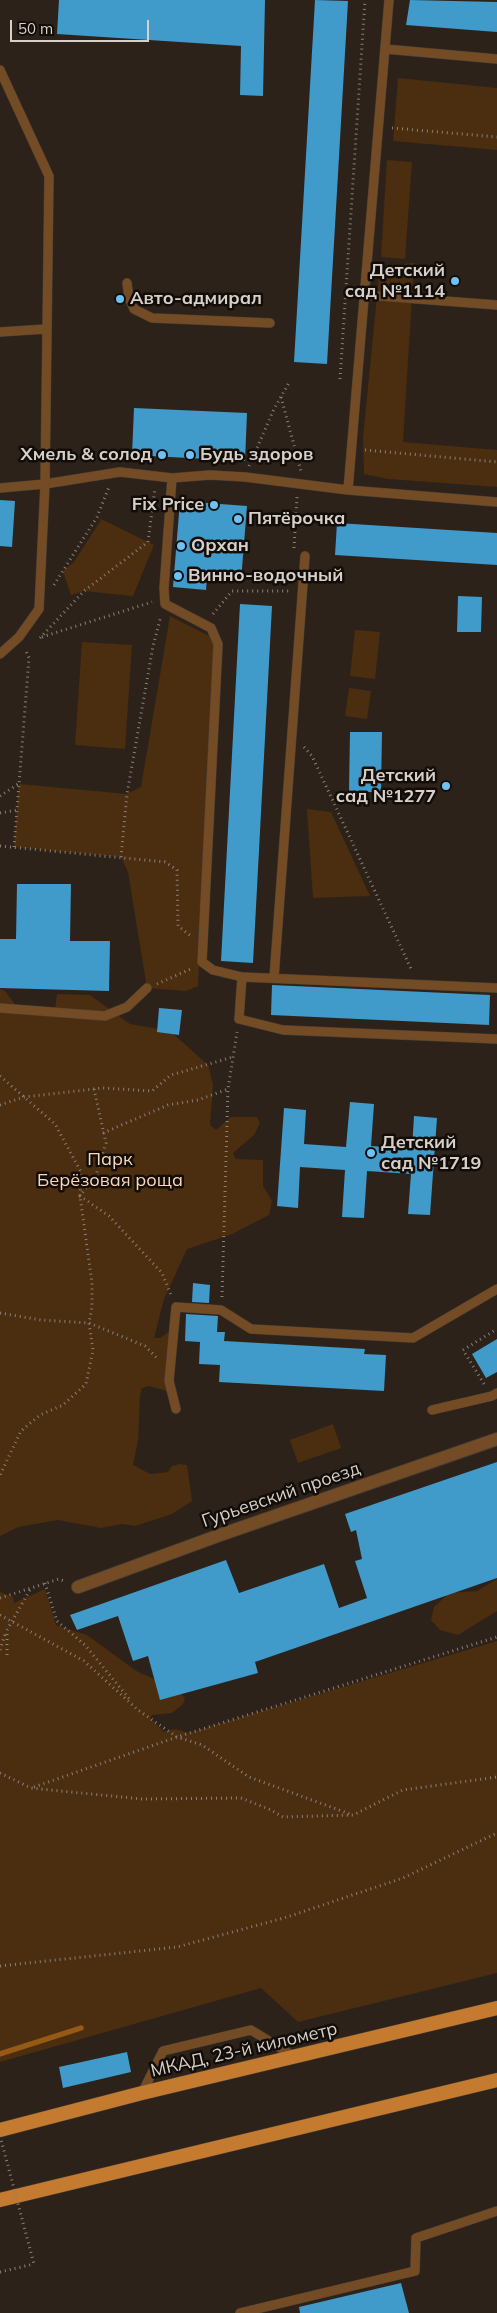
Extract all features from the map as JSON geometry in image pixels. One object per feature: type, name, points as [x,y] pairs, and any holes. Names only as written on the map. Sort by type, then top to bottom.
[{"type":"highway","name":"МКАД, 23-й километр","points":[[0,2130],[142,2093],[497,2008]]},
{"type":"highway","points":[[0,2200],[497,2080]]},
{"type":"street","name":"Гурьевский проезд","points":[[78,1587],[220,1535],[497,1439]]},
{"type":"lane","points":[[348,490],[366,296],[389,0]]},
{"type":"lane","points":[[385,49],[497,59]]},
{"type":"lane","points":[[0,70],[49,176],[45,484],[39,609],[20,640],[0,654]]},
{"type":"lane","points":[[127,282],[128,298],[134,309],[152,318],[270,323]]},
{"type":"lane","points":[[366,296],[497,305]]},
{"type":"lane","points":[[0,332],[46,330]]},
{"type":"lane","points":[[0,488],[45,484],[120,472],[172,478],[210,475],[245,477],[306,486],[497,502]]},
{"type":"lane","points":[[172,478],[165,604],[211,628],[218,644],[202,962],[213,970],[242,977],[497,988]]},
{"type":"lane","points":[[274,978],[306,556]]},
{"type":"lane","points":[[242,977],[239,1019],[283,1030],[497,1039]]},
{"type":"lane","points":[[0,1008],[105,1016],[127,1007],[147,988]]},
{"type":"lane","points":[[176,1409],[169,1381],[176,1307],[221,1310],[251,1329],[413,1338],[497,1289]]},
{"type":"lane","points":[[432,1410],[494,1395]]},
{"type":"lane","points":[[142,2093],[163,2051],[198,2042],[251,2030],[296,2056]]},
{"type":"lane","points":[[240,2313],[415,2271],[416,2238],[497,2211]]},
{"type":"path","points":[[340,379],[365,0]]},
{"type":"path","points":[[379,127],[497,137]]},
{"type":"path","points":[[245,477],[260,438],[290,381]]},
{"type":"path","points":[[281,396],[306,486]]},
{"type":"path","points":[[352,449],[497,462]]},
{"type":"path","points":[[53,586],[97,517],[105,491],[120,472]]},
{"type":"path","points":[[40,638],[84,591],[148,542],[155,488],[146,484]]},
{"type":"path","points":[[204,625],[232,591],[291,591]]},
{"type":"path","points":[[14,847],[29,658],[20,640],[40,638],[164,598]]},
{"type":"path","points":[[121,857],[127,794],[153,646],[163,609]]},
{"type":"path","points":[[292,734],[312,756],[419,984]]},
{"type":"path","points":[[0,796],[19,784]]},
{"type":"path","points":[[0,813],[17,810]]},
{"type":"path","points":[[0,846],[165,862],[177,870],[178,926],[202,944]]},
{"type":"path","points":[[147,988],[189,970]]},
{"type":"path","points":[[221,1310],[228,1089],[239,1019]]},
{"type":"path","points":[[0,1105],[24,1097],[94,1089],[152,1091],[171,1075],[233,1057]]},
{"type":"path","points":[[0,1076],[55,1124],[80,1172],[80,1196],[92,1283],[92,1307],[89,1323],[93,1350],[86,1384],[63,1405],[40,1415],[21,1430],[0,1475]]},
{"type":"path","points":[[80,1196],[96,1175],[106,1143],[94,1089]]},
{"type":"path","points":[[103,1133],[168,1105],[198,1100],[228,1089]]},
{"type":"path","points":[[80,1196],[109,1216],[162,1273],[176,1307]]},
{"type":"path","points":[[0,1313],[41,1320],[89,1323],[145,1346],[158,1359],[169,1381]]},
{"type":"path","points":[[494,1395],[463,1350],[497,1329]]},
{"type":"path","points":[[0,1598],[60,1579],[78,1587]]},
{"type":"path","points":[[44,1583],[57,1621],[85,1646],[138,1710]]},
{"type":"path","points":[[0,1650],[10,1621],[31,1587]]},
{"type":"path","points":[[0,1615],[84,1662],[138,1710],[177,1737],[202,1745],[249,1777],[353,1815]]},
{"type":"path","points":[[7,1630],[7,1655]]},
{"type":"path","points":[[31,1788],[177,1737],[497,1637]]},
{"type":"path","points":[[0,1773],[31,1788],[141,1799],[240,1798],[271,1810],[283,1817],[353,1815],[403,1790],[497,1777]]},
{"type":"path","points":[[0,1966],[177,1947],[284,1918],[403,1878],[497,1833]]},
{"type":"path","points":[[0,2136],[34,2264],[0,2272]]},
{"type":"green space","points":[[398,78],[497,88],[497,150],[393,141]]},
{"type":"green space","points":[[387,160],[412,162],[405,259],[381,257]]},
{"type":"green space","points":[[414,263],[403,442],[497,450],[497,487],[388,479],[364,474],[363,438],[380,266]]},
{"type":"green space","points":[[97,517],[154,545],[133,596],[84,591],[71,595],[63,571],[74,562],[101,520]]},
{"type":"green space","points":[[170,616],[209,636],[215,645],[198,986],[186,991],[147,988],[128,872],[121,857],[14,847],[19,784],[127,794],[141,787]]},
{"type":"green space","points":[[355,630],[380,632],[375,679],[350,676]]},
{"type":"green space","points":[[82,642],[132,645],[125,749],[75,745]]},
{"type":"green space","points":[[349,688],[371,691],[367,719],[345,716]]},
{"type":"green space","points":[[307,809],[331,812],[370,896],[313,898]]},
{"type":"green space","name":"Парк Берёзовая роща","points":[[0,989],[5,991],[17,1007],[55,1009],[57,994],[90,995],[130,1024],[170,1031],[208,1065],[213,1084],[210,1125],[216,1130],[231,1117],[257,1117],[260,1123],[254,1135],[233,1153],[236,1159],[263,1160],[263,1186],[272,1201],[269,1215],[232,1234],[187,1249],[164,1299],[154,1338],[160,1338],[171,1330],[167,1391],[149,1386],[142,1388],[140,1395],[138,1440],[133,1465],[150,1474],[168,1472],[172,1466],[180,1464],[187,1465],[192,1501],[172,1514],[135,1526],[122,1524],[101,1528],[58,1520],[18,1527],[0,1536]]},
{"type":"green space","points":[[333,1424],[341,1448],[298,1463],[290,1440]]},
{"type":"green space","points":[[497,1579],[497,1611],[458,1635],[440,1630],[431,1620],[434,1607],[449,1593],[477,1591]]},
{"type":"green space","points":[[45,1589],[56,1625],[87,1635],[138,1672],[175,1688],[185,1698],[183,1704],[172,1713],[152,1715],[150,1718],[164,1732],[175,1729],[189,1733],[497,1641],[497,1973],[298,2022],[261,1988],[0,2062],[0,1592],[13,1597],[14,1603]]},
{"type":"building","points":[[59,0],[265,0],[263,96],[240,95],[241,46],[57,34]]},
{"type":"building","points":[[315,0],[348,1],[327,364],[294,362]]},
{"type":"building","points":[[410,0],[497,2],[497,32],[406,25]]},
{"type":"building","points":[[134,408],[247,413],[245,461],[132,455]]},
{"type":"building","points":[[0,500],[15,501],[12,547],[0,546]]},
{"type":"building","points":[[180,501],[247,506],[241,581],[207,578],[206,590],[173,587]]},
{"type":"building","points":[[337,523],[497,533],[497,565],[335,555]]},
{"type":"building","points":[[458,596],[482,597],[481,632],[457,632]]},
{"type":"building","points":[[240,604],[272,606],[253,963],[221,961]]},
{"type":"building","points":[[350,732],[382,732],[381,792],[349,792]]},
{"type":"building","points":[[17,884],[71,884],[70,941],[110,941],[109,991],[0,988],[0,939],[16,939]]},
{"type":"building","points":[[272,985],[490,995],[489,1025],[271,1015]]},
{"type":"building","points":[[159,1008],[182,1010],[179,1035],[157,1032]]},
{"type":"building","points":[[350,1102],[374,1104],[371,1146],[412,1149],[414,1116],[437,1118],[430,1215],[408,1214],[411,1174],[367,1171],[364,1218],[342,1217],[345,1170],[300,1167],[298,1208],[277,1206],[284,1108],[306,1110],[304,1144],[346,1147]]},
{"type":"building","points":[[193,1283],[210,1285],[209,1303],[192,1302]]},
{"type":"building","points":[[186,1314],[218,1316],[217,1332],[225,1332],[224,1341],[365,1349],[364,1354],[386,1355],[384,1391],[219,1382],[220,1365],[199,1364],[200,1342],[185,1341]]},
{"type":"building","points":[[497,1339],[497,1372],[486,1378],[472,1354]]},
{"type":"building","points":[[497,1462],[497,1578],[255,1662],[258,1673],[160,1700],[148,1656],[133,1661],[118,1616],[77,1630],[70,1615],[226,1560],[239,1593],[324,1564],[339,1608],[367,1598],[355,1561],[362,1559],[356,1530],[351,1532],[345,1514]]},
{"type":"building","points":[[127,2052],[131,2072],[63,2088],[59,2067]]},
{"type":"building","points":[[401,2283],[409,2313],[300,2313],[299,2307]]},
{"type":"waterway","points":[[0,2054],[81,2028]]},
{"type":"place","name":"Детский сад №1114","points":[[455,281]]},
{"type":"place","name":"Авто-адмирал","points":[[120,299]]},
{"type":"place","name":"Хмель & солод","points":[[162,455]]},
{"type":"place","name":"Будь здоров","points":[[190,455]]},
{"type":"place","name":"Fix Price","points":[[214,505]]},
{"type":"place","name":"Пятёрочка","points":[[238,519]]},
{"type":"place","name":"Орхан","points":[[181,546]]},
{"type":"place","name":"Винно-водочный","points":[[178,576]]},
{"type":"place","name":"Детский сад №1277","points":[[446,786]]},
{"type":"place","name":"Детский сад №1719","points":[[371,1153]]}]
